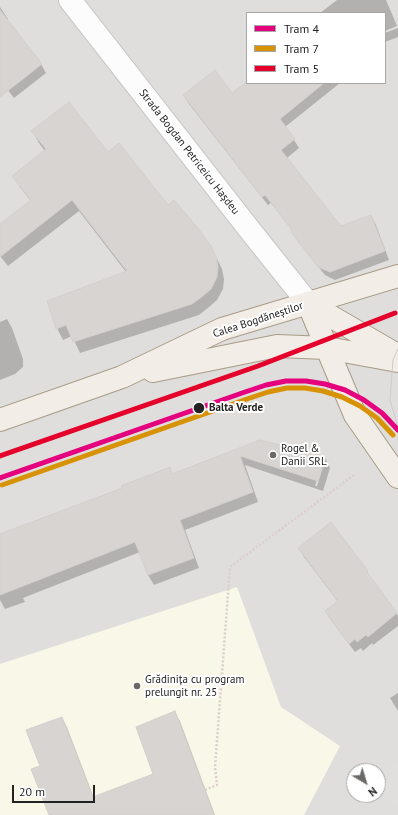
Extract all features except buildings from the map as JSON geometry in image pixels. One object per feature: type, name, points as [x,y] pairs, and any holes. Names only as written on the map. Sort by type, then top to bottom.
[{"type":"main road","name":"Calea Bogdăneștilor","points":[[0,420],[122,377],[222,329],[398,276]]},
{"type":"main road","points":[[308,303],[355,415],[398,477]]},
{"type":"main road","points":[[308,303],[398,355]]},
{"type":"main road","name":"Calea Bogdăneștilor","points":[[122,377],[277,346],[327,348],[398,361]]},
{"type":"street","name":"Strada Bogdan Petriceicu Hașdeu","points":[[70,0],[308,303]]},
{"type":"path","points":[[205,790],[217,784],[215,767],[230,567],[354,475]]},
{"type":"shaded area","points":[[0,0],[398,0],[398,815],[0,815]]},
{"type":"shaded area","name":"Grădinița cu program prelungit nr. 25","points":[[237,587],[281,707],[340,746],[304,815],[0,815],[0,664]]},
{"type":"shaded area","points":[[398,761],[398,806],[386,798],[386,771]]},
{"type":"tram line","name":"5","points":[[0,456],[258,366],[395,313]]},
{"type":"tram line","points":[[398,349],[393,360],[390,400],[398,427]]},
{"type":"tram line","name":"4","points":[[0,478],[245,392],[266,385],[286,381],[306,381],[325,384],[345,390],[364,400],[382,413],[398,430]]},
{"type":"tram line","name":"7","points":[[2,485],[247,399],[287,388],[305,388],[323,391],[342,397],[360,406],[377,418],[393,435]]},
{"type":"place","name":"Balta Verde","points":[[199,408]]},
{"type":"place","name":"Rogel & Danii SRL","points":[[273,455]]},
{"type":"place","name":"Grădinița cu program prelungit nr. 25","points":[[137,686]]}]
